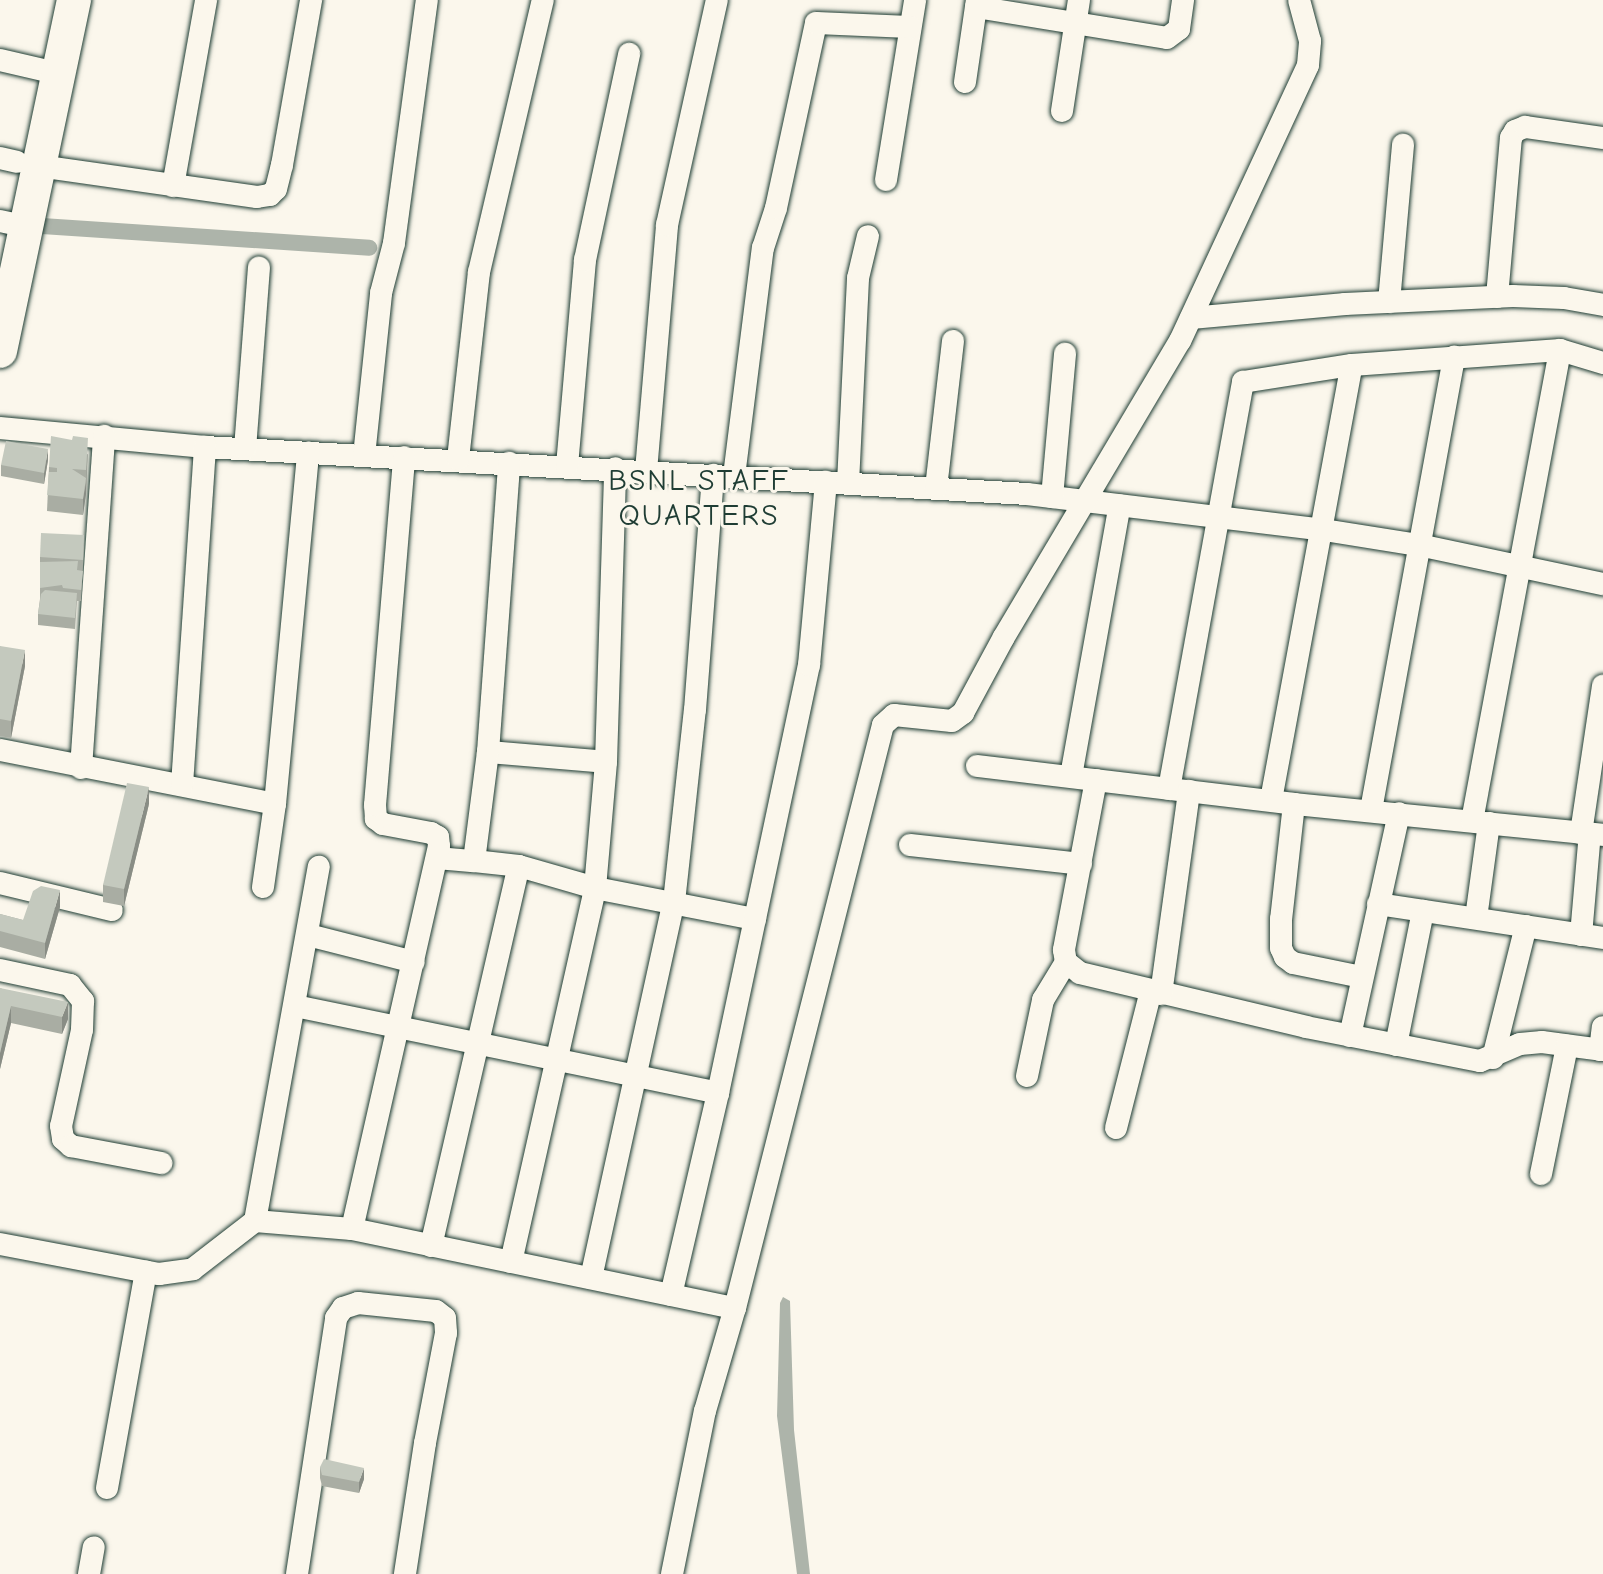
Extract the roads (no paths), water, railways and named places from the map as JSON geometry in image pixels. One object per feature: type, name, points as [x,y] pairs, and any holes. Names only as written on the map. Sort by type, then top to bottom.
[{"type":"highway","points":[[48,72],[50,0]]},
{"type":"highway","points":[[0,351],[8,224],[48,72],[74,0]]},
{"type":"street","points":[[173,186],[206,0]]},
{"type":"street","points":[[21,171],[257,197],[270,195],[276,189],[311,0]]},
{"type":"street","points":[[364,456],[381,293],[394,243],[427,0]]},
{"type":"street","points":[[458,459],[479,272],[543,0]]},
{"type":"street","points":[[646,471],[662,269],[672,202],[717,0]]},
{"type":"street","points":[[886,180],[915,0]]},
{"type":"street","points":[[1062,111],[1079,0]]},
{"type":"street","points":[[965,82],[977,4],[1167,38],[1179,29],[1183,0]]},
{"type":"street","points":[[672,1574],[705,1411],[735,1308],[883,725],[894,715],[952,721],[963,713],[1191,318],[1308,65],[1310,41],[1302,11]]},
{"type":"street","points":[[591,1278],[638,1077],[674,902],[723,476],[763,248],[776,208],[816,23],[910,27]]},
{"type":"street","points":[[567,466],[585,260],[629,54]]},
{"type":"street","points":[[0,60],[48,72]]},
{"type":"street","points":[[1497,297],[1511,138],[1515,131],[1525,127],[1603,138]]},
{"type":"street","points":[[1389,302],[1403,145]]},
{"type":"street","points":[[848,483],[858,278],[868,236]]},
{"type":"street","points":[[245,449],[259,268]]},
{"type":"street","points":[[1191,318],[1389,302],[1497,297],[1564,298],[1603,305]]},
{"type":"street","points":[[936,488],[953,341]]},
{"type":"street","points":[[1476,918],[1480,822],[1560,350]]},
{"type":"street","points":[[1116,1128],[1156,992],[1179,790],[1219,515],[1243,382],[1352,365],[1560,350],[1603,363]]},
{"type":"street","points":[[1052,497],[1065,354]]},
{"type":"street","points":[[1371,810],[1454,357]]},
{"type":"street","points":[[1271,800],[1324,530],[1352,365]]},
{"type":"street","points":[[0,428],[205,447],[615,468],[1085,500],[1219,515],[1419,545],[1603,584]]},
{"type":"street","points":[[81,768],[104,436]]},
{"type":"street","points":[[182,785],[205,447]]},
{"type":"street","points":[[263,887],[275,804],[308,453]]},
{"type":"street","points":[[352,1229],[437,858],[438,837],[383,824],[376,819],[404,457]]},
{"type":"street","points":[[474,861],[488,752],[509,463]]},
{"type":"street","points":[[511,1262],[595,888],[606,762],[615,468]]},
{"type":"street","points":[[671,1295],[718,1093],[809,665],[826,482]]},
{"type":"street","points":[[1071,776],[1120,505]]},
{"type":"street","points":[[1378,904],[1592,936],[1592,833],[1603,686]]},
{"type":"street","points":[[0,750],[275,804]]},
{"type":"street","points":[[488,752],[606,762]]},
{"type":"street","points":[[977,766],[1294,804],[1592,833]]},
{"type":"street","points":[[1027,1076],[1043,1000],[1066,962],[1064,950],[1096,780]]},
{"type":"street","points":[[1294,804],[1281,919],[1281,948],[1293,963],[1362,977]]},
{"type":"street","points":[[1350,1036],[1399,813]]},
{"type":"street","points":[[910,845],[1081,864]]},
{"type":"street","points":[[437,858],[519,866],[595,888],[755,919]]},
{"type":"street","points":[[431,1246],[519,866]]},
{"type":"street","points":[[0,1244],[159,1274],[193,1269],[255,1221],[319,867]]},
{"type":"street","points":[[0,883],[112,910]]},
{"type":"street","points":[[1396,1045],[1423,911]]},
{"type":"street","points":[[1493,1058],[1526,926]]},
{"type":"street","points":[[308,935],[414,962]]},
{"type":"street","points":[[1066,962],[1080,973],[1156,992],[1350,1036],[1480,1061],[1520,1044],[1601,1050],[1603,1027]]},
{"type":"street","points":[[0,970],[70,985],[83,1001],[82,1030],[61,1126],[63,1139],[71,1146],[161,1163]]},
{"type":"street","points":[[295,1006],[718,1093]]},
{"type":"street","points":[[1541,1174],[1567,1046]]},
{"type":"street","points":[[255,1221],[352,1229],[735,1308]]},
{"type":"street","points":[[107,1488],[146,1271]]},
{"type":"street","points":[[297,1574],[336,1318],[343,1308],[358,1303],[436,1311],[445,1318],[446,1333],[405,1574]]},
{"type":"street","points":[[89,1574],[94,1547]]},
{"type":"waterway","points":[[24,221],[42,226],[369,248]]},
{"type":"district","name":"BSNL STAFF QUARTERS","points":[[699,498]]}]
